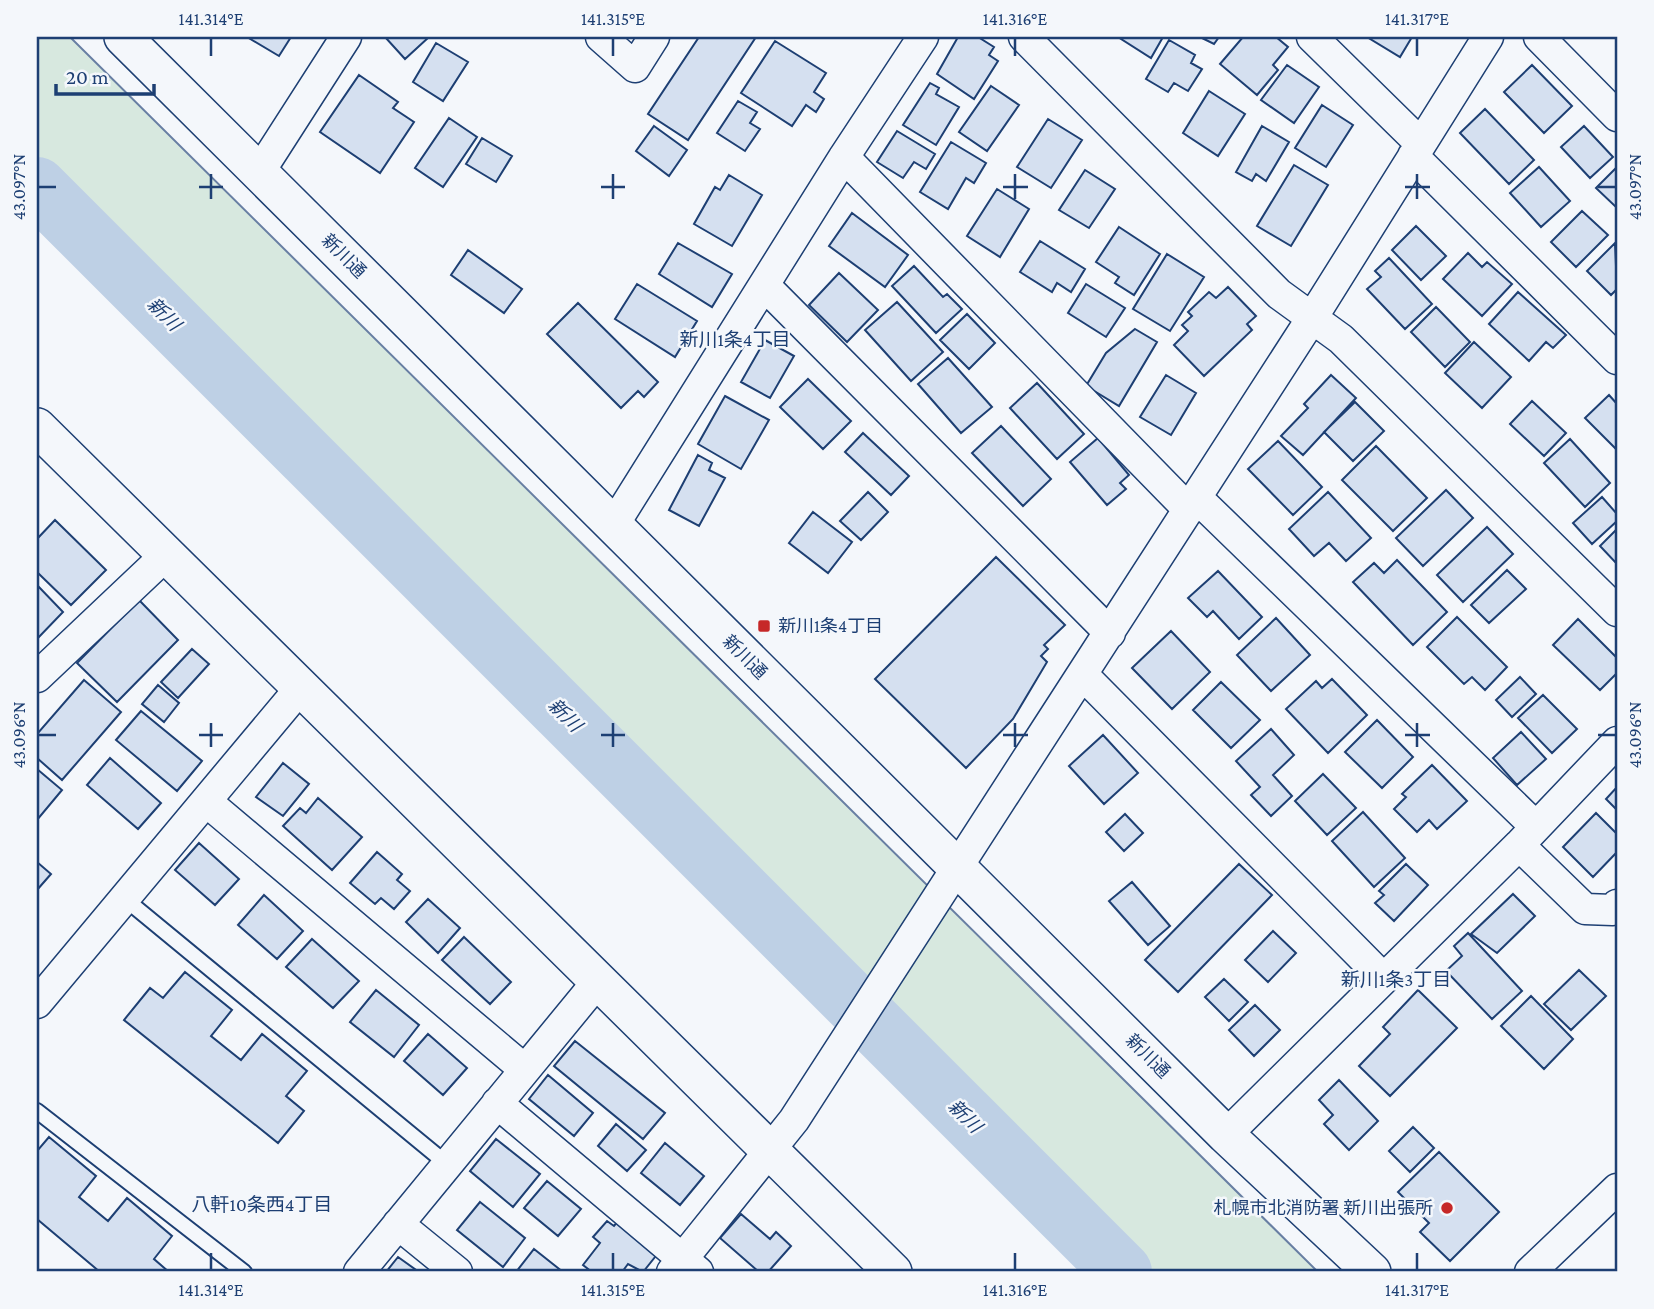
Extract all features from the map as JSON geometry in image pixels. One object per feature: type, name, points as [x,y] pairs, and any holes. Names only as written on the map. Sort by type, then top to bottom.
[{"type":"street","name":"新川通","points":[[123,37],[1226,1135],[1372,1272]]},
{"type":"street","points":[[260,171],[346,37]]},
{"type":"street","points":[[601,37],[635,67],[654,37]]},
{"type":"street","points":[[613,526],[923,37]]},
{"type":"street","points":[[1024,37],[1279,294],[1341,339],[1617,611]]},
{"type":"street","points":[[1312,37],[1617,359]]},
{"type":"street","points":[[496,1103],[684,1268],[794,1120],[935,905],[1312,318],[1488,37]]},
{"type":"street","points":[[1539,37],[1617,116]]},
{"type":"street","points":[[844,158],[1527,836],[1585,909],[1613,910],[1617,905]]},
{"type":"street","points":[[764,285],[1110,633]]},
{"type":"street","points":[[37,427],[893,1272]]},
{"type":"street","points":[[37,677],[166,555]]},
{"type":"street","points":[[1083,675],[1382,977]]},
{"type":"street","points":[[39,996],[207,802],[302,686]]},
{"type":"street","points":[[1226,1135],[1382,977],[1527,836],[1617,742]]},
{"type":"street","points":[[207,802],[524,1069]]},
{"type":"street","points":[[359,1272],[598,981]]},
{"type":"street","points":[[1530,1272],[1617,1189]]},
{"type":"street","points":[[398,1224],[457,1272]]},
{"type":"lane","points":[[124,898],[447,1164]]},
{"type":"lane","points":[[37,1111],[244,1272]]},
{"type":"shaded area","points":[[37,37],[70,37],[1318,1272],[1147,1272],[289,413],[37,165]]},
{"type":"building","points":[[247,37],[291,37],[279,56]]},
{"type":"building","points":[[385,37],[429,37],[405,59]]},
{"type":"building","points":[[699,37],[756,37],[688,140],[648,114]]},
{"type":"building","points":[[958,37],[978,37],[994,47],[989,55],[998,61],[974,99],[937,74]]},
{"type":"building","points":[[1118,37],[1163,37],[1151,58]]},
{"type":"building","points":[[1200,37],[1219,37],[1214,44]]},
{"type":"building","points":[[1243,37],[1276,37],[1288,47],[1273,65],[1278,70],[1257,95],[1220,64]]},
{"type":"building","points":[[1367,37],[1412,37],[1400,57]]},
{"type":"building","points":[[1169,40],[1195,55],[1191,63],[1202,69],[1188,91],[1174,83],[1168,92],[1146,79]]},
{"type":"building","points":[[775,41],[826,73],[814,92],[824,99],[816,112],[806,105],[792,126],[741,93]]},
{"type":"building","points":[[436,43],[468,62],[443,101],[413,82]]},
{"type":"building","points":[[1287,65],[1319,87],[1294,123],[1261,100]]},
{"type":"building","points":[[1532,65],[1572,106],[1544,133],[1504,92]]},
{"type":"building","points":[[359,75],[398,102],[393,108],[414,122],[380,173],[320,132]]},
{"type":"building","points":[[930,83],[939,88],[936,94],[959,107],[936,145],[903,125]]},
{"type":"building","points":[[991,86],[1019,105],[987,151],[959,132]]},
{"type":"building","points":[[1209,91],[1245,114],[1218,156],[1183,133]]},
{"type":"building","points":[[738,101],[757,112],[750,123],[760,129],[745,151],[717,133]]},
{"type":"building","points":[[1322,105],[1353,125],[1326,167],[1295,148]]},
{"type":"building","points":[[1485,109],[1534,160],[1509,184],[1460,133]]},
{"type":"building","points":[[449,118],[477,137],[443,187],[415,168]]},
{"type":"building","points":[[1048,119],[1082,140],[1051,188],[1017,167]]},
{"type":"building","points":[[654,126],[687,150],[669,176],[636,151]]},
{"type":"building","points":[[1262,126],[1289,142],[1266,181],[1256,174],[1252,181],[1236,172]]},
{"type":"building","points":[[1584,126],[1613,157],[1590,178],[1561,147]]},
{"type":"building","points":[[897,131],[935,154],[926,169],[914,162],[903,178],[877,162]]},
{"type":"building","points":[[482,138],[512,156],[496,182],[466,164]]},
{"type":"building","points":[[951,142],[986,163],[974,183],[966,178],[948,209],[920,192]]},
{"type":"building","points":[[1294,165],[1328,185],[1291,246],[1257,226]]},
{"type":"building","points":[[1539,167],[1570,201],[1541,227],[1510,193]]},
{"type":"building","points":[[1617,167],[1617,208],[1596,188]]},
{"type":"building","points":[[1085,170],[1115,189],[1089,228],[1059,210]]},
{"type":"building","points":[[729,175],[762,195],[732,246],[694,224],[715,187],[720,190]]},
{"type":"building","points":[[997,189],[1029,209],[1000,257],[967,236]]},
{"type":"building","points":[[1582,211],[1608,235],[1576,267],[1551,242]]},
{"type":"building","points":[[852,213],[908,255],[885,287],[829,246]]},
{"type":"building","points":[[1416,226],[1446,256],[1421,280],[1392,250]]},
{"type":"building","points":[[1119,227],[1160,254],[1134,295],[1115,283],[1119,277],[1096,262]]},
{"type":"building","points":[[1040,241],[1085,269],[1071,292],[1057,283],[1052,292],[1020,272]]},
{"type":"building","points":[[678,243],[732,274],[712,307],[659,274]]},
{"type":"building","points":[[1615,243],[1617,289],[1611,295],[1587,271]]},
{"type":"building","points":[[468,250],[522,289],[504,313],[451,275]]},
{"type":"building","points":[[1468,253],[1482,267],[1487,262],[1512,284],[1482,316],[1443,279]]},
{"type":"building","points":[[1167,254],[1204,277],[1170,331],[1133,309]]},
{"type":"building","points":[[1389,258],[1432,304],[1405,329],[1367,289],[1381,277],[1375,271]]},
{"type":"building","points":[[914,266],[943,297],[947,294],[962,309],[936,333],[892,286]]},
{"type":"building","points":[[839,273],[878,310],[847,342],[809,305]]},
{"type":"building","points":[[637,284],[697,321],[675,357],[615,319]]},
{"type":"building","points":[[1086,284],[1125,308],[1106,337],[1068,313]]},
{"type":"building","points":[[1228,287],[1256,316],[1247,324],[1252,330],[1204,376],[1174,345],[1188,331],[1182,325],[1192,316],[1188,312],[1209,292],[1216,298]]},
{"type":"building","points":[[1518,292],[1566,335],[1553,348],[1546,342],[1529,361],[1489,324]]},
{"type":"building","points":[[897,302],[943,352],[911,381],[865,330]]},
{"type":"building","points":[[578,303],[658,382],[644,397],[638,391],[621,408],[547,334]]},
{"type":"building","points":[[1436,307],[1470,342],[1445,367],[1411,332]]},
{"type":"building","points":[[967,314],[995,343],[969,369],[940,340]]},
{"type":"building","points":[[1135,329],[1157,342],[1119,406],[1086,386],[1106,353]]},
{"type":"building","points":[[765,340],[794,356],[770,398],[741,382]]},
{"type":"building","points":[[1474,342],[1511,377],[1482,408],[1445,373]]},
{"type":"building","points":[[948,358],[992,407],[961,433],[918,384]]},
{"type":"building","points":[[1166,375],[1196,393],[1171,435],[1140,417]]},
{"type":"building","points":[[1331,375],[1356,398],[1303,455],[1281,436],[1308,408],[1304,404]]},
{"type":"building","points":[[808,379],[851,421],[823,449],[780,407]]},
{"type":"building","points":[[1037,383],[1084,434],[1057,459],[1010,408]]},
{"type":"building","points":[[1609,395],[1617,404],[1617,450],[1585,418]]},
{"type":"building","points":[[725,396],[769,420],[741,469],[698,444]]},
{"type":"building","points":[[1532,401],[1566,433],[1544,456],[1510,424]]},
{"type":"building","points":[[1355,402],[1384,431],[1353,461],[1324,432]]},
{"type":"building","points":[[1001,426],[1051,479],[1023,506],[972,453]]},
{"type":"building","points":[[863,433],[909,476],[891,495],[845,452]]},
{"type":"building","points":[[1098,438],[1129,475],[1120,483],[1126,489],[1107,505],[1070,462]]},
{"type":"building","points":[[1570,439],[1610,483],[1585,507],[1544,463]]},
{"type":"building","points":[[1278,441],[1322,487],[1293,515],[1248,469]]},
{"type":"building","points":[[1376,446],[1427,498],[1393,531],[1342,480]]},
{"type":"building","points":[[698,455],[712,463],[709,470],[725,478],[699,526],[669,510]]},
{"type":"building","points":[[1446,490],[1473,518],[1423,566],[1396,538]]},
{"type":"building","points":[[868,492],[888,512],[861,540],[840,521]]},
{"type":"building","points":[[1328,492],[1371,538],[1346,561],[1329,543],[1314,556],[1289,529]]},
{"type":"building","points":[[1602,497],[1617,514],[1617,521],[1592,544],[1573,523]]},
{"type":"building","points":[[813,512],[852,542],[828,573],[789,543]]},
{"type":"building","points":[[55,520],[106,570],[71,605],[37,572],[37,539]]},
{"type":"building","points":[[1487,527],[1513,554],[1463,602],[1437,575]]},
{"type":"building","points":[[1617,529],[1617,564],[1600,546]]},
{"type":"building","points":[[996,557],[1065,625],[1044,645],[1048,649],[1041,656],[1047,662],[1013,719],[966,768],[875,679]]},
{"type":"building","points":[[1397,560],[1447,612],[1413,645],[1353,582],[1374,563],[1384,573]]},
{"type":"building","points":[[1507,570],[1526,589],[1489,623],[1471,605]]},
{"type":"building","points":[[1218,571],[1262,617],[1239,639],[1213,611],[1207,617],[1188,598]]},
{"type":"building","points":[[37,585],[63,612],[37,639]]},
{"type":"building","points":[[139,600],[178,640],[117,702],[77,663]]},
{"type":"building","points":[[1457,617],[1507,667],[1485,690],[1472,677],[1464,684],[1427,647]]},
{"type":"building","points":[[1276,618],[1310,655],[1271,691],[1237,655]]},
{"type":"building","points":[[1578,619],[1617,658],[1617,673],[1600,690],[1553,645]]},
{"type":"building","points":[[1171,631],[1210,672],[1172,709],[1132,668]]},
{"type":"building","points":[[192,649],[209,664],[178,698],[161,682]]},
{"type":"building","points":[[1520,677],[1536,694],[1512,717],[1496,700]]},
{"type":"building","points":[[1332,679],[1367,715],[1328,753],[1286,709],[1316,681],[1322,688]]},
{"type":"building","points":[[84,680],[121,712],[62,780],[37,758],[37,734]]},
{"type":"building","points":[[1221,682],[1260,720],[1231,748],[1193,710]]},
{"type":"building","points":[[158,685],[179,703],[164,722],[142,704]]},
{"type":"building","points":[[1543,695],[1577,729],[1552,753],[1518,718]]},
{"type":"building","points":[[141,711],[202,761],[177,791],[116,740]]},
{"type":"building","points":[[1377,720],[1413,757],[1382,788],[1345,752]]},
{"type":"building","points":[[1271,729],[1294,755],[1273,775],[1292,796],[1271,816],[1251,795],[1260,787],[1236,761]]},
{"type":"building","points":[[1521,732],[1546,759],[1517,785],[1493,758]]},
{"type":"building","points":[[1103,735],[1138,773],[1104,804],[1069,766]]},
{"type":"building","points":[[110,758],[161,803],[138,829],[87,785]]},
{"type":"building","points":[[283,763],[309,784],[283,816],[256,797]]},
{"type":"building","points":[[1432,765],[1467,801],[1437,829],[1429,820],[1417,832],[1394,809],[1406,797],[1402,794]]},
{"type":"building","points":[[37,769],[62,790],[37,820]]},
{"type":"building","points":[[1323,774],[1356,808],[1327,835],[1295,801]]},
{"type":"building","points":[[1617,787],[1617,810],[1606,799]]},
{"type":"building","points":[[318,798],[362,837],[332,870],[283,826],[300,808],[306,813]]},
{"type":"building","points":[[1363,812],[1405,858],[1374,887],[1332,841]]},
{"type":"building","points":[[1596,813],[1617,834],[1617,852],[1593,877],[1563,847]]},
{"type":"building","points":[[1125,814],[1143,833],[1124,851],[1106,832]]},
{"type":"building","points":[[199,843],[239,879],[215,905],[175,870]]},
{"type":"building","points":[[377,852],[402,874],[397,880],[410,891],[394,909],[381,898],[375,904],[350,883]]},
{"type":"building","points":[[37,862],[51,874],[37,890]]},
{"type":"building","points":[[1239,864],[1272,895],[1178,992],[1145,960]]},
{"type":"building","points":[[1406,864],[1428,885],[1394,921],[1375,903],[1384,895],[1379,891]]},
{"type":"building","points":[[1132,882],[1170,926],[1148,945],[1109,901]]},
{"type":"building","points":[[1513,894],[1535,916],[1497,953],[1471,934]]},
{"type":"building","points":[[264,895],[303,931],[277,959],[238,925]]},
{"type":"building","points":[[428,899],[460,928],[438,953],[406,922]]},
{"type":"building","points":[[1273,931],[1296,953],[1268,982],[1245,960]]},
{"type":"building","points":[[1468,933],[1522,991],[1492,1019],[1446,971],[1462,956],[1454,946]]},
{"type":"building","points":[[464,937],[511,982],[490,1004],[442,960]]},
{"type":"building","points":[[312,939],[359,981],[333,1008],[286,967]]},
{"type":"building","points":[[1579,970],[1606,996],[1571,1030],[1544,1004]]},
{"type":"building","points":[[185,972],[232,1010],[211,1036],[241,1060],[262,1034],[307,1071],[286,1096],[304,1111],[278,1143],[124,1020],[150,988],[163,998]]},
{"type":"building","points":[[1224,979],[1248,1002],[1229,1021],[1205,997]]},
{"type":"building","points":[[376,990],[419,1025],[394,1057],[350,1022]]},
{"type":"building","points":[[1418,990],[1457,1028],[1390,1096],[1359,1066],[1390,1034],[1383,1027]]},
{"type":"building","points":[[1531,996],[1573,1039],[1544,1069],[1501,1026]]},
{"type":"building","points":[[1255,1005],[1280,1030],[1254,1056],[1229,1030]]},
{"type":"building","points":[[428,1034],[467,1068],[443,1095],[404,1061]]},
{"type":"building","points":[[575,1041],[665,1113],[643,1139],[554,1066]]},
{"type":"building","points":[[548,1075],[593,1113],[574,1136],[529,1099]]},
{"type":"building","points":[[1339,1080],[1378,1121],[1349,1150],[1324,1124],[1333,1115],[1319,1100]]},
{"type":"building","points":[[616,1124],[646,1150],[627,1171],[598,1146]]},
{"type":"building","points":[[1413,1127],[1434,1148],[1410,1172],[1389,1151]]},
{"type":"building","points":[[49,1137],[96,1176],[79,1197],[108,1221],[127,1198],[172,1236],[154,1259],[169,1272],[100,1272],[37,1219],[37,1151]]},
{"type":"building","points":[[496,1139],[540,1174],[513,1207],[470,1171]]},
{"type":"building","points":[[665,1143],[704,1176],[680,1205],[641,1173]]},
{"type":"building","points":[[1439,1152],[1499,1212],[1450,1261],[1420,1232],[1429,1223],[1398,1192]]},
{"type":"building","points":[[547,1181],[581,1209],[558,1236],[524,1208]]},
{"type":"building","points":[[480,1202],[525,1238],[503,1267],[457,1230]]},
{"type":"building","points":[[741,1214],[770,1239],[776,1232],[791,1246],[768,1272],[759,1272],[720,1238]]},
{"type":"building","points":[[619,1220],[659,1252],[643,1272],[628,1264],[622,1272],[592,1272],[583,1265],[600,1243],[593,1237],[607,1221],[614,1226]]},
{"type":"building","points":[[534,1249],[563,1272],[516,1272]]},
{"type":"building","points":[[398,1257],[419,1272],[386,1272]]},
{"type":"waterway","name":"新川","points":[[37,187],[1122,1272]]},
{"type":"place","name":"新川1条4丁目","points":[[764,626]]},
{"type":"place","name":"札幌市北消防署 新川出張所","points":[[1447,1208]]},
{"type":"district","name":"新川1条4丁目","points":[[735,339]]},
{"type":"district","name":"新川1条3丁目","points":[[1396,979]]},
{"type":"district","name":"八軒10条西4丁目","points":[[262,1204]]}]
